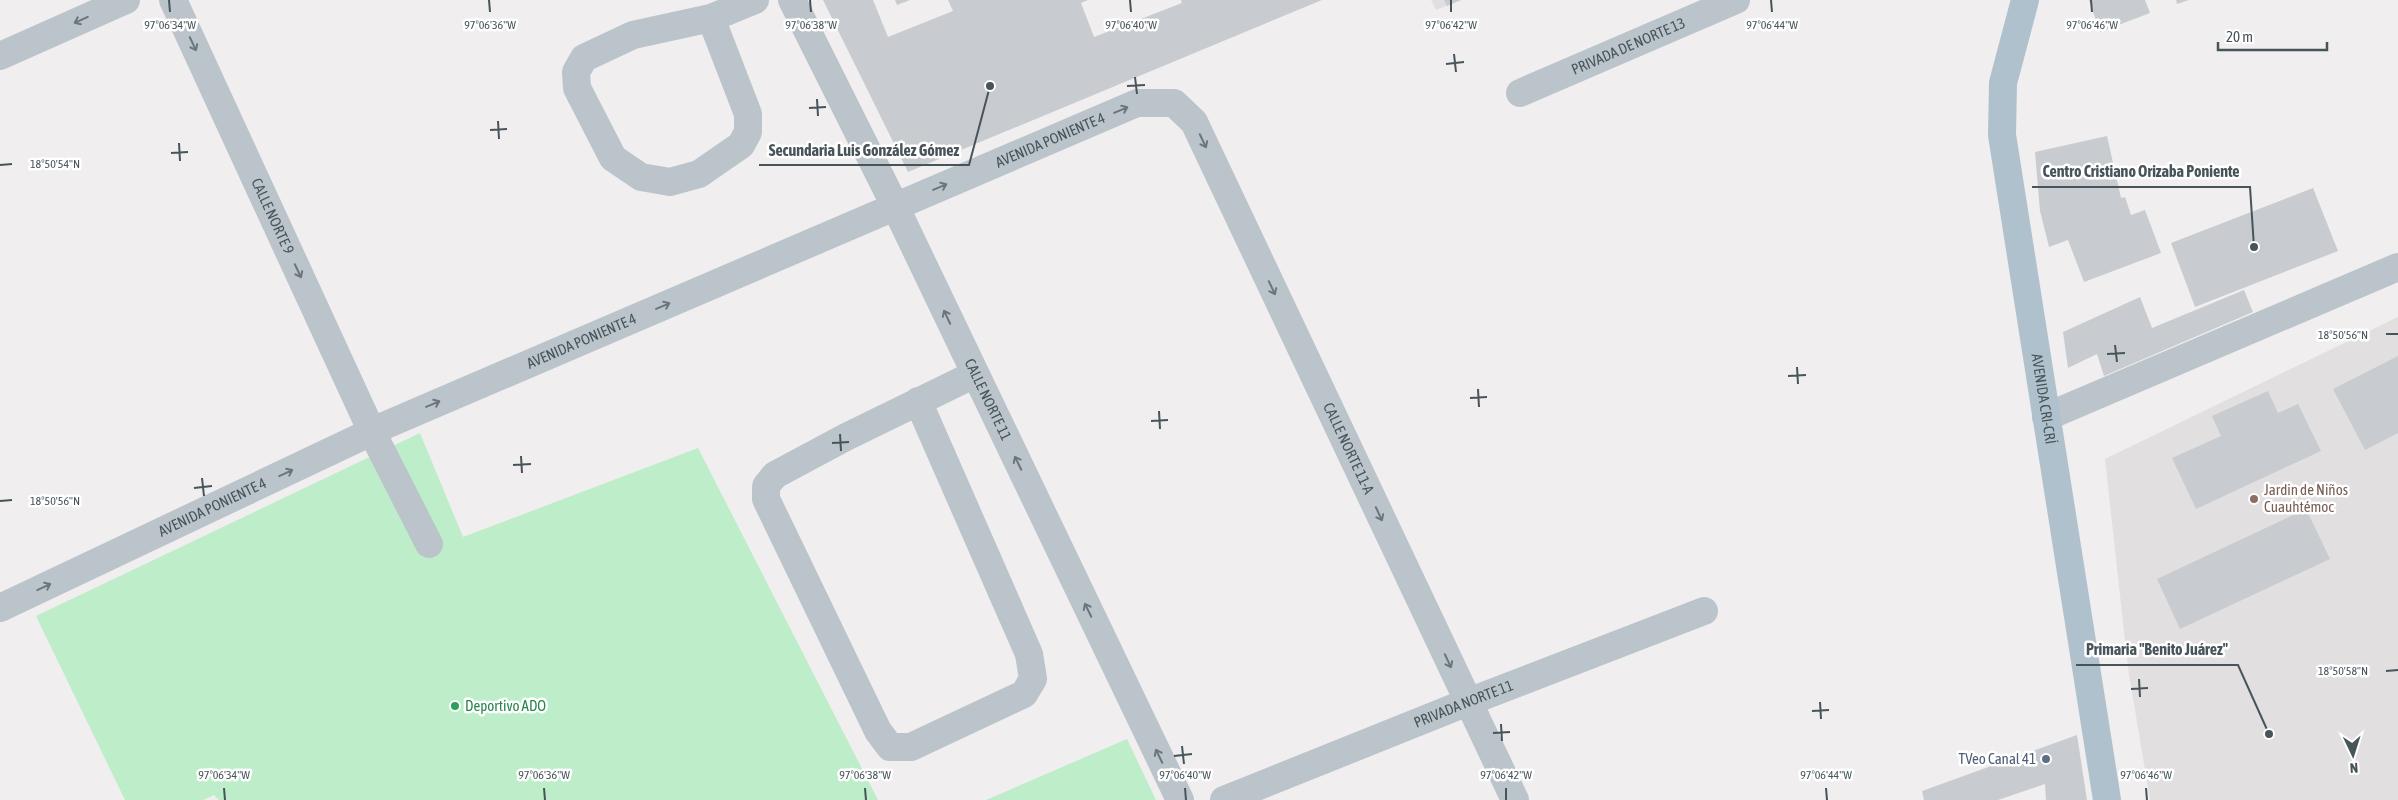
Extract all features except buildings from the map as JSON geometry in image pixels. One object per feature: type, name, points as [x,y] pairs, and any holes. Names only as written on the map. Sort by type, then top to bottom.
[{"type":"main road","name":"AVENIDA CRI-CRÍ","points":[[2025,0],[2003,83],[2002,135],[2107,800]]},
{"type":"street","points":[[0,56],[126,0]]},
{"type":"street","name":"CALLE NORTE 9","points":[[173,0],[372,432],[429,544]]},
{"type":"street","points":[[711,18],[748,114],[748,132],[741,145],[699,174],[670,182],[641,177],[614,158],[577,88],[576,72],[584,58],[632,35],[711,18],[755,0]]},
{"type":"street","name":"CALLE NORTE 11","points":[[792,0],[895,206],[1180,800]]},
{"type":"street","name":"PRIVADA DE NORTE 13","points":[[1520,93],[1736,0]]},
{"type":"street","name":"AVENIDA PONIENTE 4","points":[[0,608],[372,432],[895,206],[1137,103],[1174,103]]},
{"type":"street","name":"CALLE NORTE 11-A","points":[[1174,103],[1194,122],[1515,800]]},
{"type":"street","points":[[2046,417],[2398,267]]},
{"type":"street","points":[[918,401],[1029,654],[1033,679],[1024,694],[1016,698],[911,746],[890,747],[878,731],[766,499],[766,486],[775,475],[918,401],[974,374]]},
{"type":"street","name":"PRIVADA NORTE 11","points":[[1224,800],[1468,702],[1704,611]]},
{"type":"shaded area","points":[[1431,0],[1461,0],[1436,10]]},
{"type":"shaded area","points":[[2398,317],[2398,800],[2150,800],[2128,668],[2105,459]]},
{"type":"green space","name":"Deportivo ADO","points":[[420,433],[463,537],[698,448],[878,800],[219,800],[214,795],[203,800],[125,800],[36,616]]},
{"type":"green space","points":[[1127,739],[1156,800],[986,800]]},
{"type":"place","name":"Secundaria Luis González Gómez","points":[[990,86]]},
{"type":"place","name":"Centro Cristiano Orizaba Poniente","points":[[2254,247]]},
{"type":"place","name":"Jardin de Niños Cuauhtémoc","points":[[2254,499]]},
{"type":"place","name":"Deportivo ADO","points":[[455,706]]},
{"type":"place","name":"Primaria \"Benito Juárez\"","points":[[2269,734]]},
{"type":"place","name":"TVeo Canal 41","points":[[2046,759]]}]
